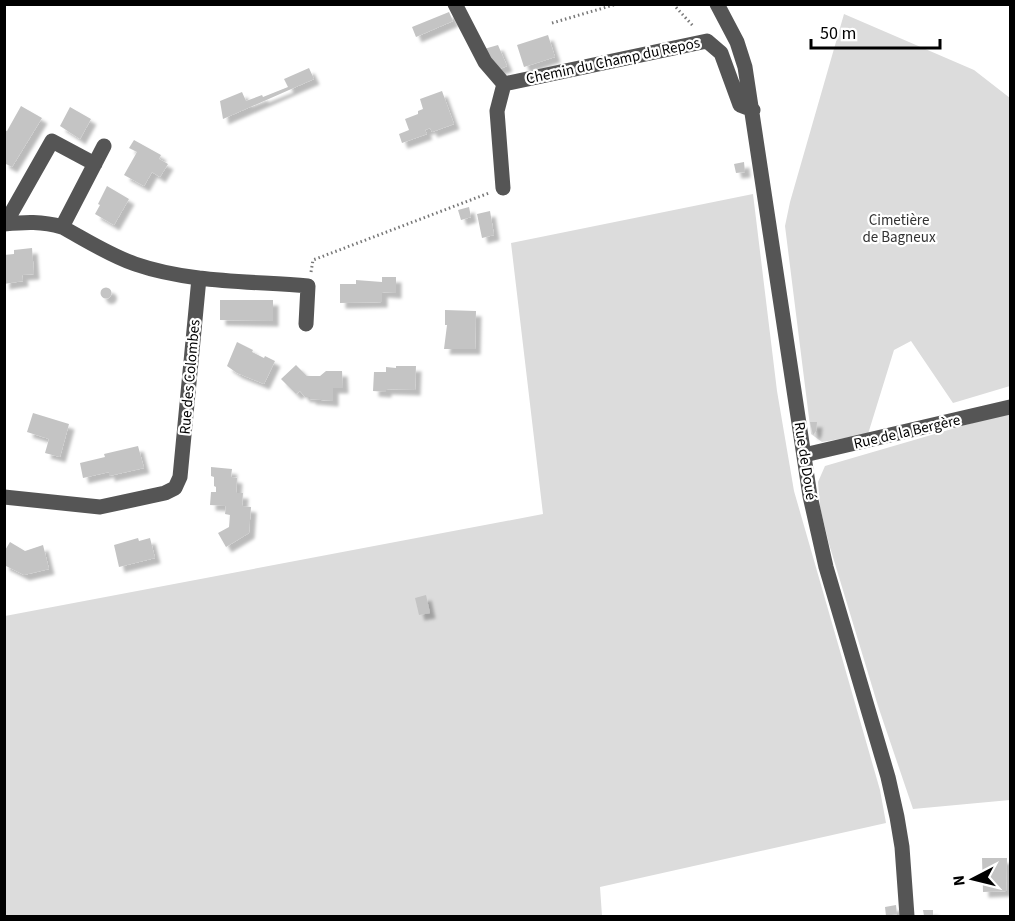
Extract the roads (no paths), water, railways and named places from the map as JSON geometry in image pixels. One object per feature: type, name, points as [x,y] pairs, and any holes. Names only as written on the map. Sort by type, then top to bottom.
[{"type":"street","points":[[455,4],[485,62],[504,84],[497,111],[503,188]]},
{"type":"street","name":"Rue de Doué","points":[[717,4],[737,42],[745,67],[817,532],[888,777],[902,847],[907,916]]},
{"type":"street","name":"Chemin du Champ du Repos","points":[[504,84],[707,41],[721,53],[740,105],[753,110]]},
{"type":"street","points":[[5,224],[52,141],[95,164]]},
{"type":"street","points":[[62,226],[104,146]]},
{"type":"street","points":[[5,224],[45,222],[62,226],[106,252],[136,264],[199,278],[308,286],[306,324]]},
{"type":"street","name":"Rue des Colombes","points":[[4,497],[100,507],[165,494],[176,488],[180,477],[199,278]]},
{"type":"street","name":"Rue de la Bergère","points":[[804,455],[1011,407]]},
{"type":"park label","name":"Cimetière de Bagneux","points":[[899,228]]}]
